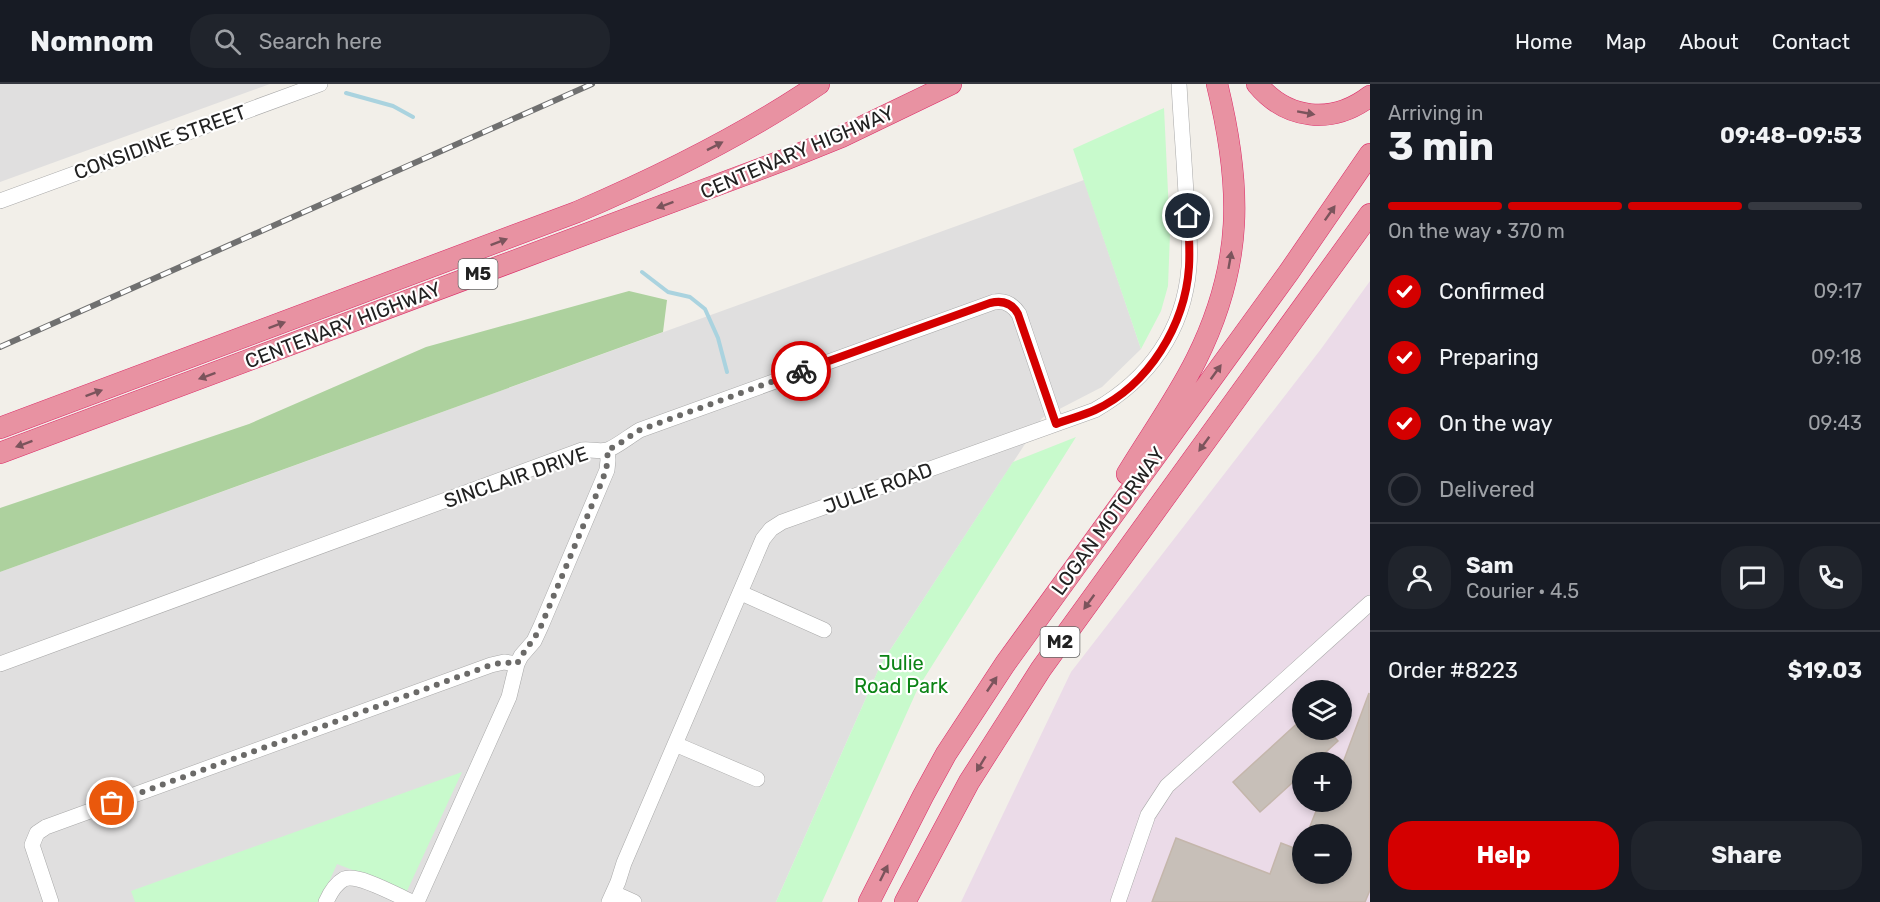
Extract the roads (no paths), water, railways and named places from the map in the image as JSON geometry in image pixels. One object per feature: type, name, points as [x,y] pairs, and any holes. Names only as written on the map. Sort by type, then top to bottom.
[{"type":"highway","name":"CENTENARY HIGHWAY","points":[[0,428],[577,212],[635,187],[725,141],[819,84]]},
{"type":"highway","name":"CENTENARY HIGHWAY","points":[[0,453],[784,160],[850,132],[951,84]]},
{"type":"highway","points":[[1108,521],[1111,499],[1196,360],[1215,316],[1227,275],[1234,229],[1235,191],[1230,141],[1217,84]]},
{"type":"highway","points":[[1257,84],[1270,98],[1280,104],[1312,115],[1345,111],[1370,96]]},
{"type":"highway","name":"LOGAN MOTORWAY","points":[[869,902],[946,754],[1005,664],[1289,272],[1370,154]]},
{"type":"highway","name":"LOGAN MOTORWAY","points":[[905,902],[969,782],[1041,669],[1370,214]]},
{"type":"highway","points":[[1292,323],[1309,317],[1370,238]]},
{"type":"street","name":"CONSIDINE STREET","points":[[0,201],[320,84]]},
{"type":"street","name":"JULIE ROAD","points":[[612,898],[624,863],[763,539],[771,529],[782,522],[1095,410],[1122,394],[1160,354],[1181,307],[1189,267],[1179,84]]},
{"type":"street","name":"SINCLAIR DRIVE","points":[[0,664],[574,453],[614,448],[624,438],[640,430],[990,303],[999,301],[1011,305],[1018,314],[1056,424]]},
{"type":"street","points":[[417,902],[509,697],[517,664],[534,641],[541,626],[607,470],[607,450]]},
{"type":"street","points":[[741,593],[824,630]]},
{"type":"street","points":[[1118,902],[1148,815],[1167,786],[1370,603]]},
{"type":"street","points":[[51,902],[32,845],[37,833],[46,827],[491,665],[504,662],[517,664]]},
{"type":"street","points":[[675,744],[757,779]]},
{"type":"street","points":[[326,902],[337,885],[343,880],[354,878],[412,902]]},
{"type":"street","points":[[612,898],[634,902]]},
{"type":"waterway","points":[[346,93],[393,106],[413,117]]},
{"type":"waterway","points":[[642,272],[668,292],[690,297],[705,309],[718,338],[727,372]]},
{"type":"railway","points":[[0,347],[592,84]]},
{"type":"park label","name":"Julie Road Park","points":[[901,674]]}]
